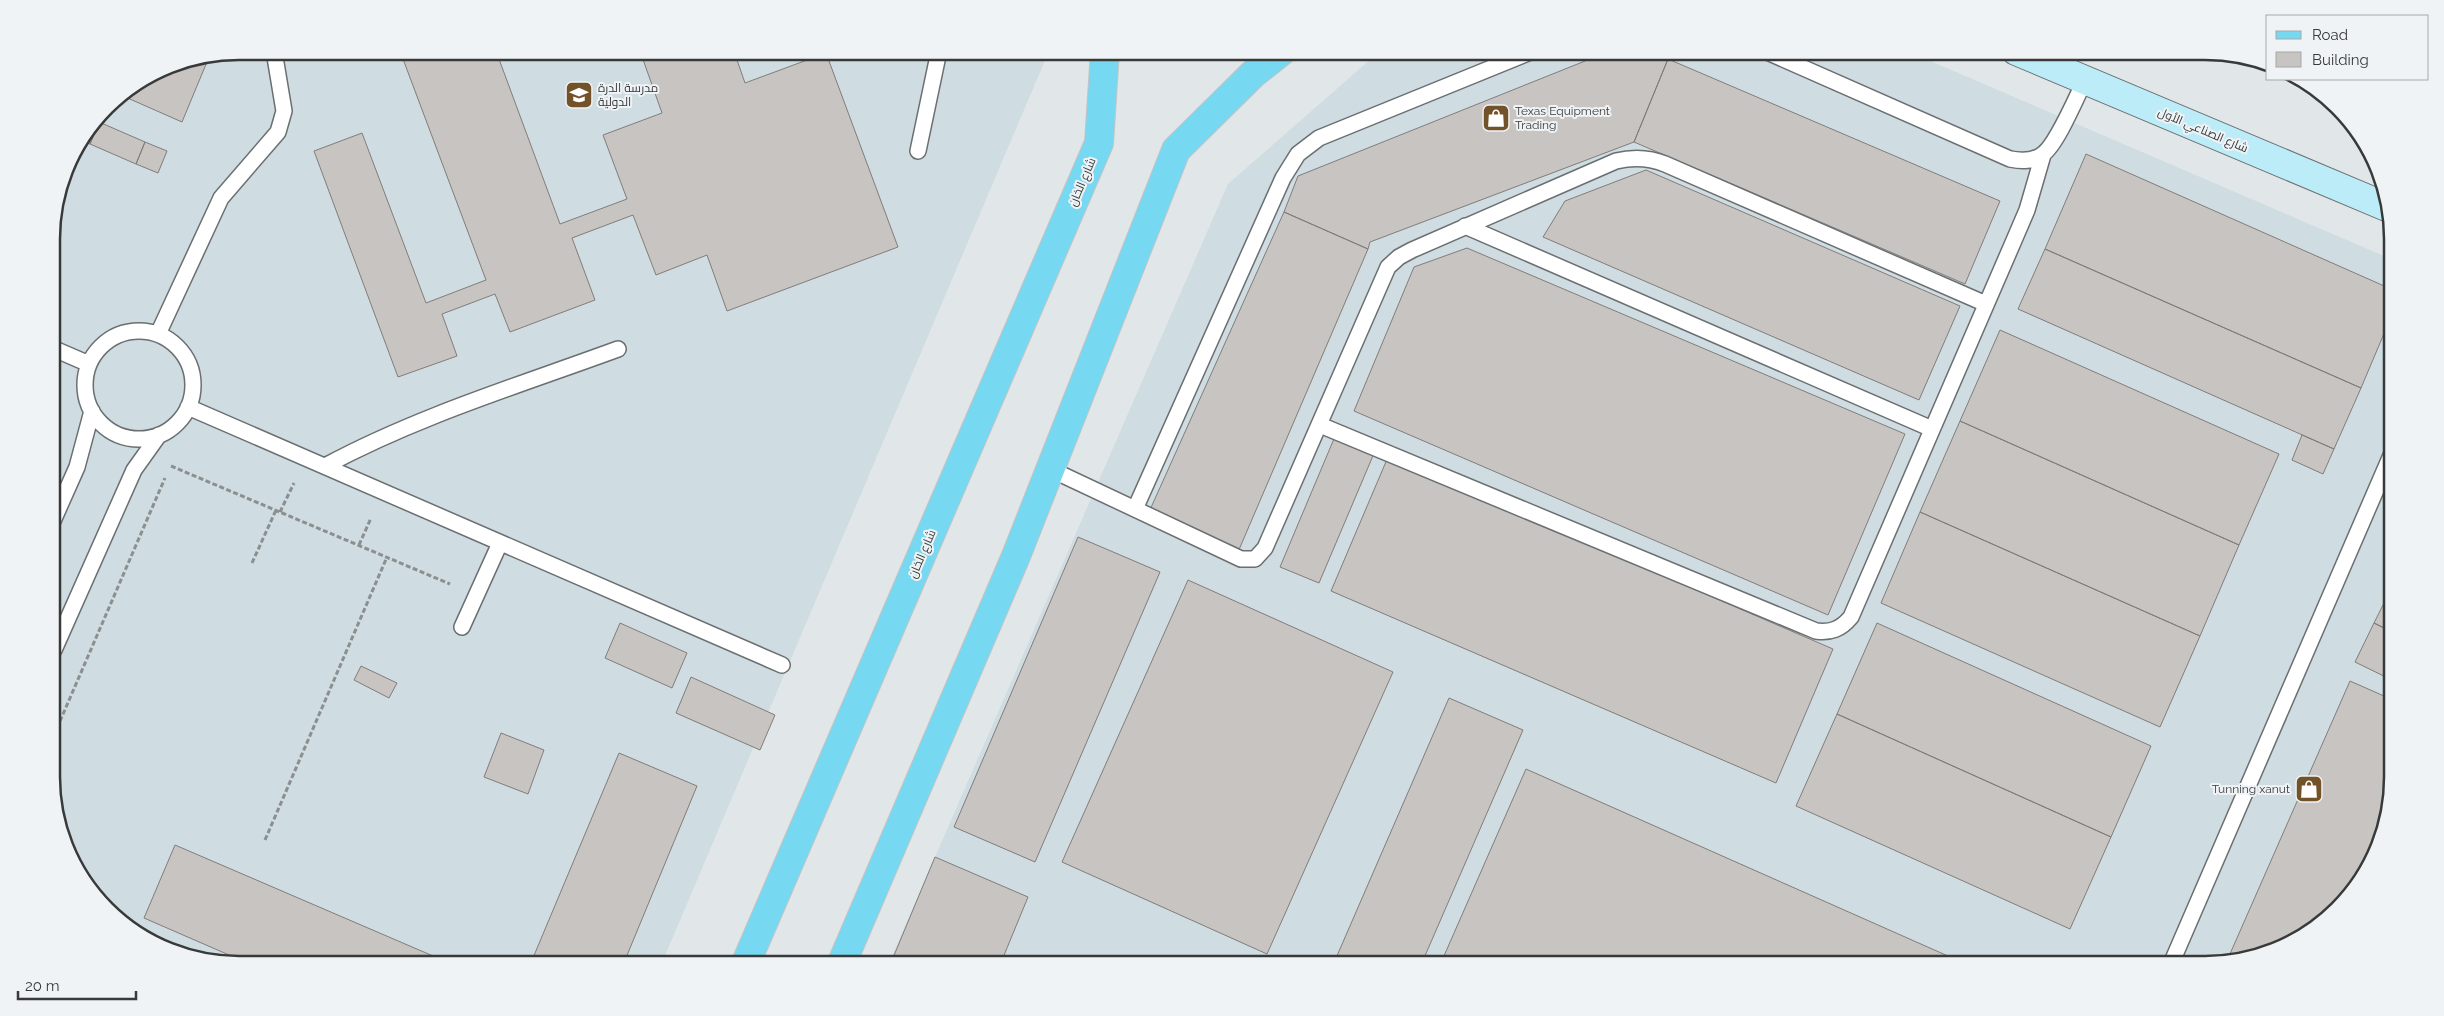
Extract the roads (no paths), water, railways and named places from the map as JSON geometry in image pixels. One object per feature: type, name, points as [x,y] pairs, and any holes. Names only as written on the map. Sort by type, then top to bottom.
[{"type":"main road","name":"شارع الخان","points":[[749,956],[1099,143],[1104,60]]},
{"type":"main road","points":[[844,956],[1016,556],[1176,150],[1253,74],[1271,60]]},
{"type":"main road","name":"شارع الصناعي الأول","points":[[2037,60],[2381,205]]},
{"type":"lane","points":[[158,334],[221,198],[278,132],[284,111],[276,60]]},
{"type":"lane","points":[[918,151],[937,60]]},
{"type":"lane","points":[[1135,509],[1283,178],[1298,154],[1319,138],[1511,60]]},
{"type":"lane","points":[[1785,60],[2010,159],[2021,161],[2034,159],[2050,148],[2085,80]]},
{"type":"lane","points":[[1320,425],[1816,631],[1826,632],[1844,625],[1850,617],[2027,210],[2042,155]]},
{"type":"lane","points":[[1050,469],[1241,559],[1255,559],[1265,548],[1388,267],[1399,256],[1616,161],[1640,158],[1652,159],[1986,304]]},
{"type":"lane","points":[[1465,226],[1932,429]]},
{"type":"lane","points":[[142,330],[158,334],[173,343],[185,356],[191,372],[192,390],[188,407],[171,428],[159,435],[140,439],[120,436],[104,426],[92,411],[86,396],[85,380],[89,364],[98,350],[110,338],[125,332],[142,330]]},
{"type":"lane","points":[[325,466],[368,442],[415,423],[618,349]]},
{"type":"lane","points":[[60,351],[89,364]]},
{"type":"lane","points":[[188,407],[782,665]]},
{"type":"lane","points":[[60,505],[77,467],[92,411]]},
{"type":"lane","points":[[60,636],[134,470],[159,435]]},
{"type":"lane","points":[[2174,956],[2384,471]]},
{"type":"lane","points":[[462,628],[500,542]]},
{"type":"place","name":"مدرسة الدرة الدولية","points":[[579,95]]},
{"type":"place","name":"Texas Equipment Trading","points":[[1496,118]]},
{"type":"place","name":"Tunning xanut","points":[[2309,789]]}]
